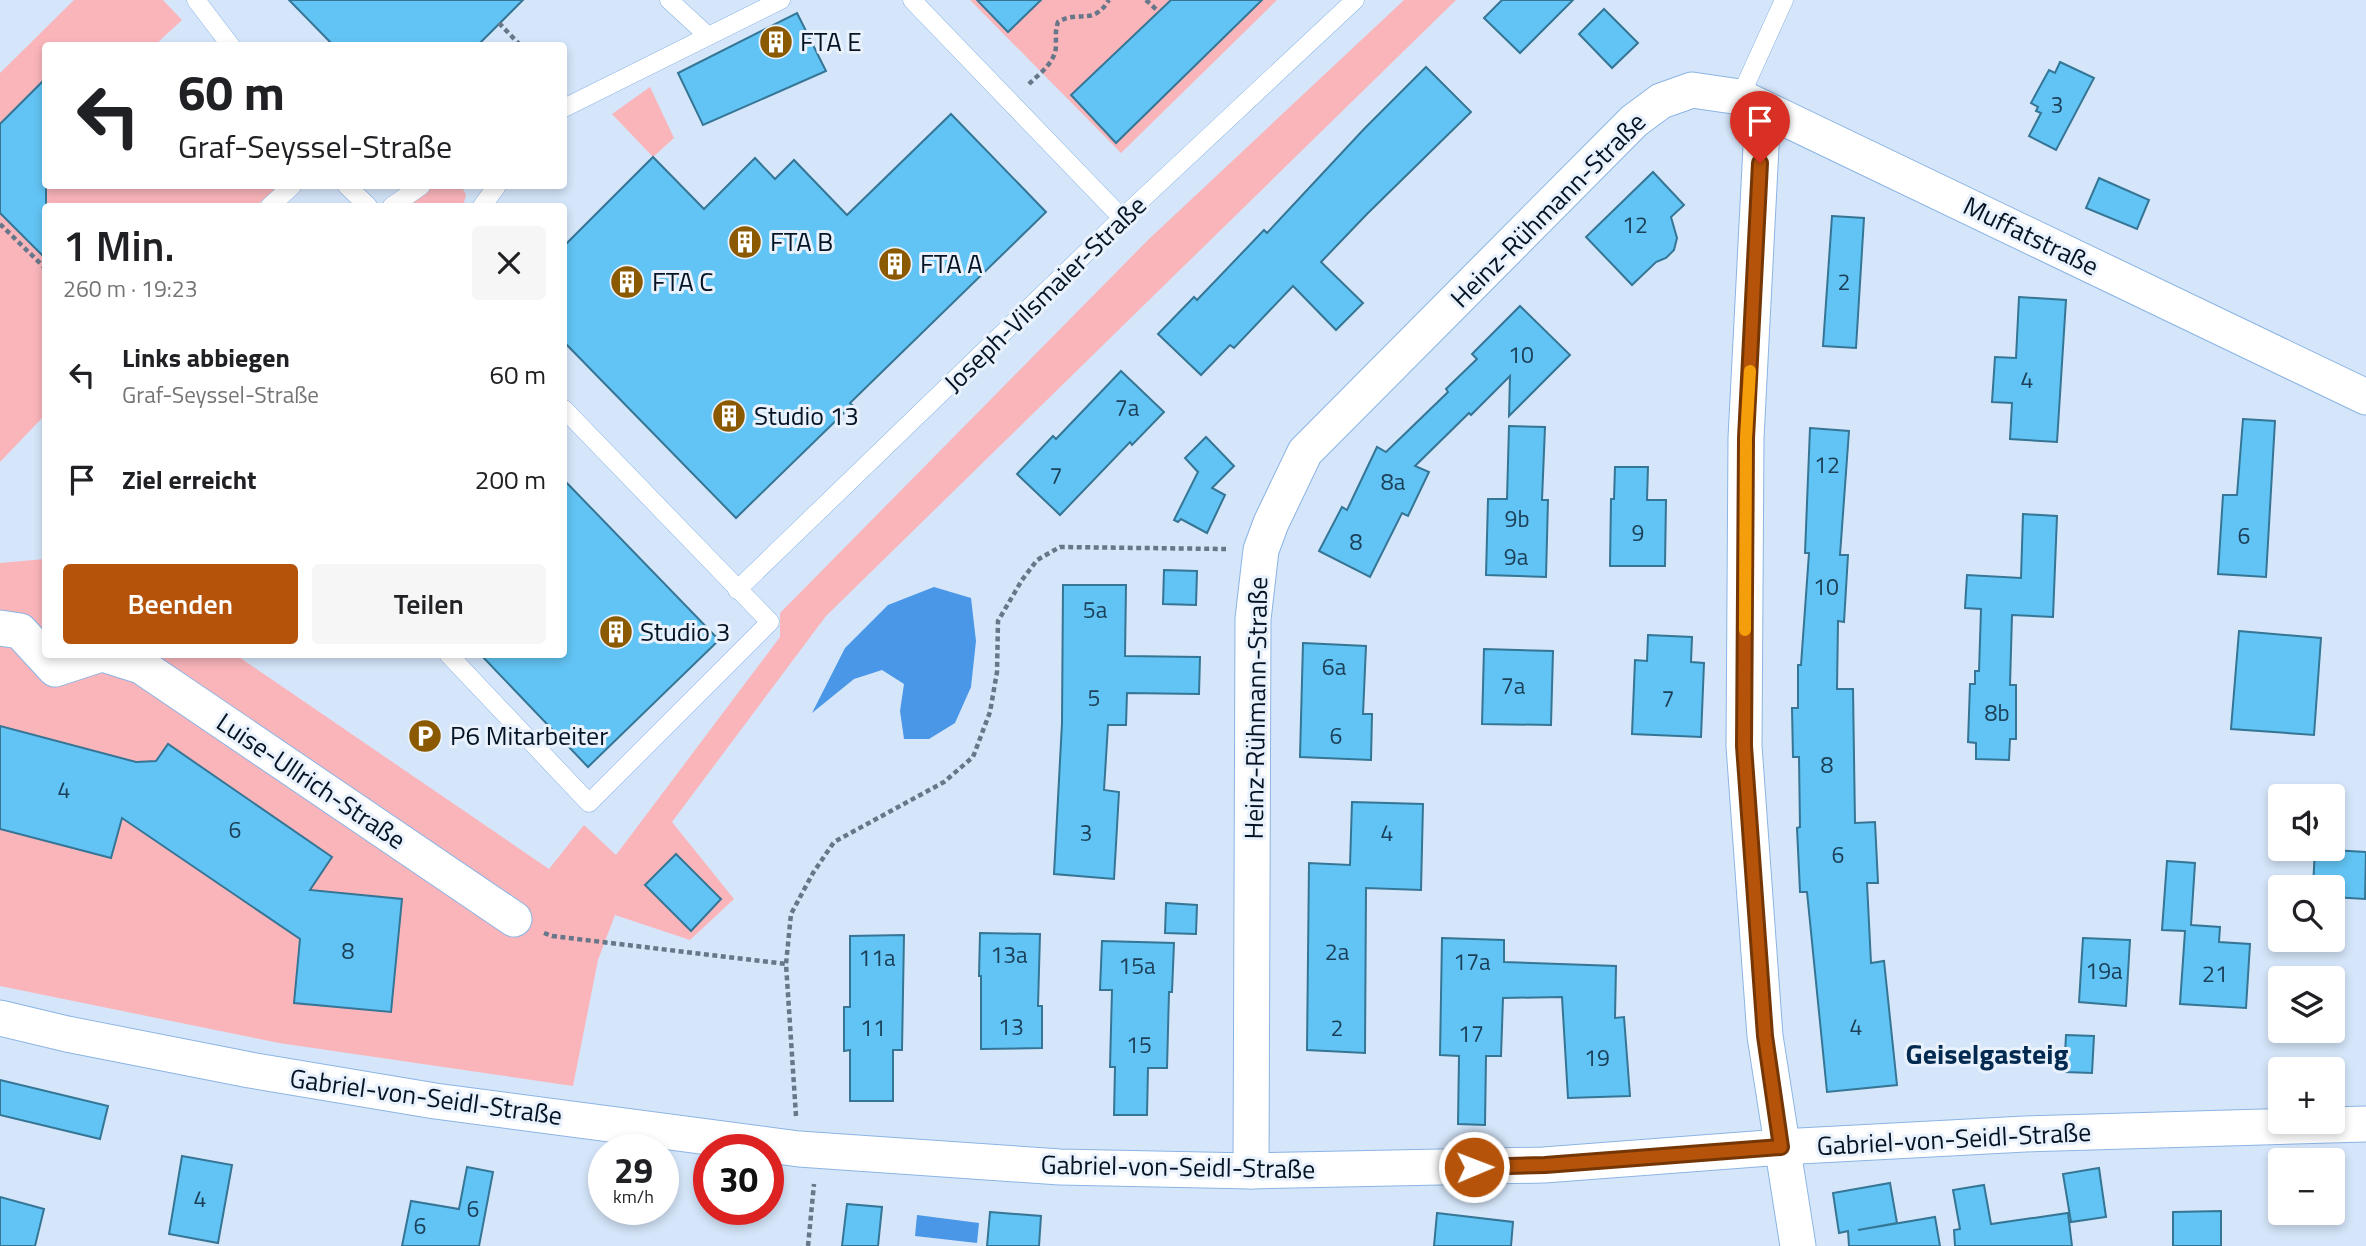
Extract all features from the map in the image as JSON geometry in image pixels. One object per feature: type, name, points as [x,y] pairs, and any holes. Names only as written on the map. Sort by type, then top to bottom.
[{"type":"street","name":"Muffatstraße","points":[[1692,90],[1751,102],[2366,397]]},
{"type":"street","name":"Heinz-Rühmann-Straße","points":[[1251,1171],[1252,619],[1261,550],[1270,523],[1305,452],[1634,121],[1661,101],[1692,90]]},
{"type":"street","points":[[1751,102],[1744,746],[1765,1036],[1798,1246]]},
{"type":"street","name":"Luise-Ullrich-Straße","points":[[0,628],[20,631],[42,655]]},
{"type":"street","name":"Luise-Ullrich-Straße","points":[[45,658],[55,669],[89,658]]},
{"type":"street","name":"Luise-Ullrich-Straße","points":[[115,658],[141,666],[514,919]]},
{"type":"street","name":"Gabriel-von-Seidl-Straße","points":[[0,1018],[250,1070],[422,1099],[808,1149],[1060,1167],[1251,1171],[1545,1165],[1781,1147],[2025,1134],[2366,1124]]},
{"type":"lane","points":[[196,0],[228,42]]},
{"type":"lane","points":[[669,0],[708,36]]},
{"type":"lane","points":[[567,106],[781,0]]},
{"type":"lane","points":[[912,0],[1122,218]]},
{"type":"lane","name":"Joseph-Vilsmaier-Straße","points":[[737,590],[1122,218],[1355,0]]},
{"type":"lane","points":[[1751,102],[1784,0]]},
{"type":"lane","points":[[273,203],[289,189]]},
{"type":"lane","points":[[350,189],[365,203]]},
{"type":"lane","points":[[396,203],[417,189]]},
{"type":"lane","points":[[453,658],[589,803],[770,622],[567,412]]},
{"type":"path","points":[[1010,102],[1051,62],[1056,47],[1058,22],[1066,18],[1092,17],[1102,11],[1109,0]]},
{"type":"path","points":[[1146,0],[1159,12]]},
{"type":"path","points":[[499,23],[517,42]]},
{"type":"path","points":[[0,223],[42,265]]},
{"type":"path","points":[[808,1246],[808,1149],[786,964],[791,914],[813,873],[834,842],[944,782],[973,757],[990,712],[997,671],[998,621],[1021,580],[1037,560],[1060,547],[1261,550]]},
{"type":"path","points":[[514,919],[552,936],[786,964]]},
{"type":"shaded area","points":[[74,0],[163,0],[182,20],[158,42],[42,42],[42,189],[275,189],[259,203],[42,203],[42,418],[0,462],[0,73]]},
{"type":"shaded area","points":[[970,0],[1277,0],[1121,153]]},
{"type":"shaded area","points":[[1404,0],[1456,0],[826,616],[672,822],[734,899],[690,940],[615,915],[598,960],[573,1086],[279,1043],[0,986],[0,563],[42,559],[42,658],[240,658],[549,869],[584,825],[616,855],[780,637],[780,613],[1149,239]]},
{"type":"shaded area","points":[[650,87],[674,138],[653,157],[612,114]]},
{"type":"shaded area","points":[[429,189],[463,189],[466,195],[464,203],[413,203],[420,194]]},
{"type":"water","points":[[934,587],[971,598],[976,641],[971,687],[955,723],[929,739],[904,739],[900,711],[904,684],[882,670],[854,679],[812,713],[845,648],[888,605]]},
{"type":"water","points":[[917,1215],[979,1223],[977,1243],[915,1236]]},
{"type":"building","points":[[289,0],[523,0],[481,42],[330,42]]},
{"type":"building","points":[[977,0],[1041,0],[1008,32]]},
{"type":"building","points":[[1171,0],[1262,0],[1116,143],[1071,95]]},
{"type":"building","points":[[1502,0],[1573,0],[1520,53],[1484,18]]},
{"type":"building","points":[[1604,9],[1638,43],[1612,68],[1579,34]]},
{"type":"building","name":"FTA E","points":[[797,13],[826,71],[703,125],[678,73]]},
{"type":"building","points":[[2060,62],[2094,78],[2056,150],[2029,136],[2041,113],[2036,111],[2038,107],[2031,103],[2049,70],[2055,73]]},
{"type":"building","points":[[1426,67],[1471,112],[1321,262],[1363,303],[1336,330],[1293,286],[1234,348],[1230,345],[1201,375],[1158,334],[1194,297],[1197,300],[1264,230],[1267,233]]},
{"type":"building","points":[[42,82],[42,189],[46,189],[46,203],[42,203],[42,255],[0,213],[0,124]]},
{"type":"building","points":[[951,114],[1046,212],[736,518],[567,345],[567,243],[653,157],[704,209],[755,158],[775,179],[794,160],[847,215]]},
{"type":"building","points":[[1653,172],[1684,205],[1671,217],[1677,238],[1674,250],[1666,258],[1656,262],[1632,285],[1586,237]]},
{"type":"building","points":[[2099,178],[2149,200],[2137,229],[2086,208]]},
{"type":"building","points":[[1832,216],[1864,218],[1856,348],[1823,346]]},
{"type":"building","points":[[2019,297],[2066,300],[2057,442],[2010,439],[2012,403],[1992,402],[1995,357],[2016,358]]},
{"type":"building","points":[[1520,306],[1570,355],[1509,416],[1510,376],[1415,466],[1429,472],[1408,516],[1402,513],[1370,577],[1319,551],[1342,507],[1347,510],[1377,447],[1386,452],[1448,392],[1446,389],[1477,359],[1472,354]]},
{"type":"building","points":[[1121,371],[1164,412],[1132,445],[1130,442],[1060,515],[1017,474],[1053,436],[1056,439]]},
{"type":"building","points":[[2243,419],[2275,421],[2266,577],[2218,574],[2223,495],[2237,495]]},
{"type":"building","points":[[1509,426],[1545,427],[1542,500],[1548,500],[1546,577],[1486,575],[1488,499],[1507,499]]},
{"type":"building","points":[[1810,428],[1849,431],[1840,555],[1848,555],[1844,622],[1838,621],[1837,689],[1853,689],[1855,823],[1875,822],[1878,883],[1867,883],[1871,963],[1884,961],[1897,1085],[1827,1092],[1807,892],[1800,892],[1797,828],[1800,827],[1799,757],[1793,757],[1792,708],[1798,708],[1798,665],[1801,665],[1809,553],[1805,553]]},
{"type":"building","points":[[1206,437],[1234,466],[1212,488],[1225,495],[1207,533],[1181,519],[1178,522],[1174,520],[1198,472],[1185,458]]},
{"type":"building","points":[[1615,467],[1648,467],[1647,500],[1666,500],[1665,566],[1610,566],[1611,499],[1614,499]]},
{"type":"building","name":"Studio 3","points":[[567,483],[719,640],[588,767],[484,658],[567,658]]},
{"type":"building","points":[[2023,514],[2057,516],[2053,617],[2012,615],[2010,685],[2016,685],[2016,739],[2010,739],[2009,760],[1976,759],[1976,743],[1968,742],[1970,684],[1975,684],[1975,671],[1979,671],[1981,609],[1965,608],[1967,575],[2021,578]]},
{"type":"building","points":[[1164,570],[1197,571],[1196,605],[1163,604]]},
{"type":"building","points":[[1063,585],[1126,585],[1125,656],[1200,657],[1199,694],[1127,693],[1126,725],[1108,725],[1104,790],[1119,792],[1114,879],[1054,874],[1062,723]]},
{"type":"building","points":[[2239,631],[2321,638],[2314,735],[2231,729]]},
{"type":"building","points":[[1648,635],[1692,637],[1691,662],[1704,663],[1701,737],[1632,734],[1635,660],[1647,661]]},
{"type":"building","points":[[1303,643],[1366,646],[1363,714],[1372,714],[1371,760],[1300,757]]},
{"type":"building","points":[[1484,649],[1553,651],[1551,725],[1482,724]]},
{"type":"building","points":[[0,726],[136,762],[156,761],[168,744],[332,857],[310,890],[402,899],[391,1012],[294,1003],[300,939],[122,818],[111,858],[0,829]]},
{"type":"building","points":[[1352,802],[1423,804],[1421,890],[1366,888],[1365,1053],[1307,1050],[1309,863],[1350,865]]},
{"type":"building","points":[[2345,851],[2366,852],[2365,899],[2345,898],[2345,875],[2314,875],[2314,861],[2345,861]]},
{"type":"building","points":[[676,854],[721,899],[691,931],[645,885]]},
{"type":"building","points":[[2167,861],[2195,863],[2191,925],[2220,927],[2219,942],[2250,944],[2246,1008],[2180,1004],[2185,931],[2162,930]]},
{"type":"building","points":[[1166,903],[1197,905],[1196,934],[1165,933]]},
{"type":"building","points":[[980,933],[1040,934],[1038,1006],[1042,1006],[1042,1048],[981,1049]]},
{"type":"building","points":[[904,935],[902,1050],[893,1050],[893,1101],[850,1101],[850,1050],[844,1051],[844,1007],[850,1007],[850,936]]},
{"type":"building","points":[[1442,938],[1504,940],[1504,962],[1616,966],[1615,1018],[1624,1017],[1630,1096],[1568,1098],[1562,997],[1503,998],[1501,1056],[1486,1056],[1485,1125],[1458,1124],[1459,1056],[1440,1055]]},
{"type":"building","points":[[2083,938],[2130,940],[2126,1006],[2079,1002]]},
{"type":"building","points":[[1102,941],[1174,943],[1172,992],[1169,992],[1167,1068],[1148,1068],[1147,1115],[1114,1115],[1115,1067],[1110,1067],[1112,990],[1100,990]]},
{"type":"building","points":[[2066,1035],[2094,1036],[2092,1073],[2064,1072]]},
{"type":"building","points":[[0,1080],[108,1106],[100,1139],[0,1115]]},
{"type":"building","points":[[182,1156],[232,1165],[218,1243],[169,1234]]},
{"type":"building","points":[[467,1167],[493,1172],[479,1246],[402,1246],[411,1201],[459,1209]]},
{"type":"building","points":[[2099,1168],[2106,1217],[2071,1222],[2063,1174]]},
{"type":"building","points":[[1890,1183],[1897,1223],[1858,1230],[1935,1217],[1940,1246],[1849,1246],[1848,1231],[1839,1233],[1833,1193]]},
{"type":"building","points":[[1984,1185],[1991,1224],[2068,1213],[2072,1246],[1955,1246],[1954,1230],[1960,1229],[1953,1190]]},
{"type":"building","points":[[0,1197],[44,1209],[35,1246],[0,1246]]},
{"type":"building","points":[[847,1204],[882,1207],[878,1246],[842,1246]]},
{"type":"building","points":[[2221,1211],[2221,1246],[2173,1246],[2173,1212]]},
{"type":"building","points":[[990,1212],[1041,1216],[1039,1246],[987,1246]]},
{"type":"building","points":[[1437,1213],[1513,1222],[1511,1246],[1434,1246]]},
{"type":"slow traffic","points":[[1745,630],[1746,438],[1750,371]]},
{"type":"place","name":"FTA E","points":[[776,42]]},
{"type":"place","name":"FTA B","points":[[745,242]]},
{"type":"place","name":"FTA A","points":[[895,264]]},
{"type":"place","name":"FTA C","points":[[627,282]]},
{"type":"place","name":"Studio 13","points":[[729,416]]},
{"type":"place","name":"Studio 3","points":[[616,632]]},
{"type":"place","name":"P6 Mitarbeiter","points":[[425,736]]},
{"type":"district","name":"Geiselgasteig","points":[[1987,1054]]},
{"type":"route","points":[[1474,1167],[1545,1165],[1781,1147],[1765,1036],[1744,746],[1746,438],[1760,163]]}]
